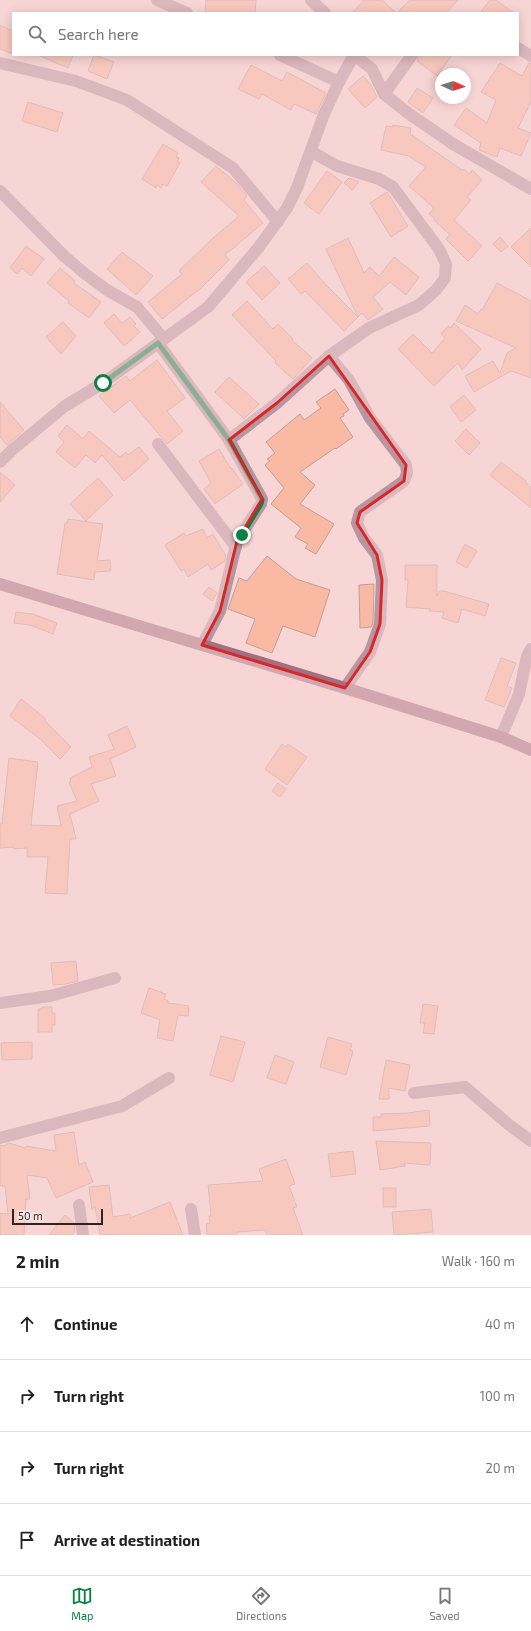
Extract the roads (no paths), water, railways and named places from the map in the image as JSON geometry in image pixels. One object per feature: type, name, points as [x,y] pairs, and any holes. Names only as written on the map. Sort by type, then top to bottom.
[{"type":"main road","points":[[0,584],[345,688],[501,737],[531,750]]},
{"type":"street","points":[[157,0],[185,12]]},
{"type":"street","points":[[311,0],[324,12]]},
{"type":"street","points":[[519,49],[531,56]]},
{"type":"street","points":[[282,56],[339,82]]},
{"type":"street","points":[[0,462],[13,449],[65,406],[103,383],[208,307],[259,247],[278,222],[297,188],[312,152],[324,114],[353,56]]},
{"type":"street","points":[[355,56],[372,69],[384,94],[408,113],[452,144],[531,189]]},
{"type":"street","points":[[384,94],[411,56]]},
{"type":"street","points":[[0,63],[76,81],[127,100],[233,168],[278,222]]},
{"type":"street","points":[[229,440],[277,403],[329,356],[369,328],[419,305],[436,290],[445,278],[446,264],[439,249],[393,187],[380,179],[337,166],[312,152]]},
{"type":"street","points":[[0,191],[64,256],[84,274],[107,290],[137,307],[229,440],[262,500],[261,504],[237,541],[220,611],[202,645]]},
{"type":"street","points":[[329,356],[349,380],[370,418],[406,465],[407,473],[404,482],[360,512],[357,523],[364,538],[377,555],[382,580],[380,624],[370,652],[345,688]]},
{"type":"street","points":[[158,444],[236,547]]},
{"type":"street","points":[[501,737],[519,694],[527,656],[531,649]]},
{"type":"street","points":[[0,1003],[50,996],[115,978]]},
{"type":"street","points":[[0,1138],[122,1106],[169,1078]]},
{"type":"street","points":[[414,1093],[465,1087],[508,1124],[531,1141]]},
{"type":"street","points":[[79,1204],[83,1235]]},
{"type":"street","points":[[192,1209],[195,1235]]}]
